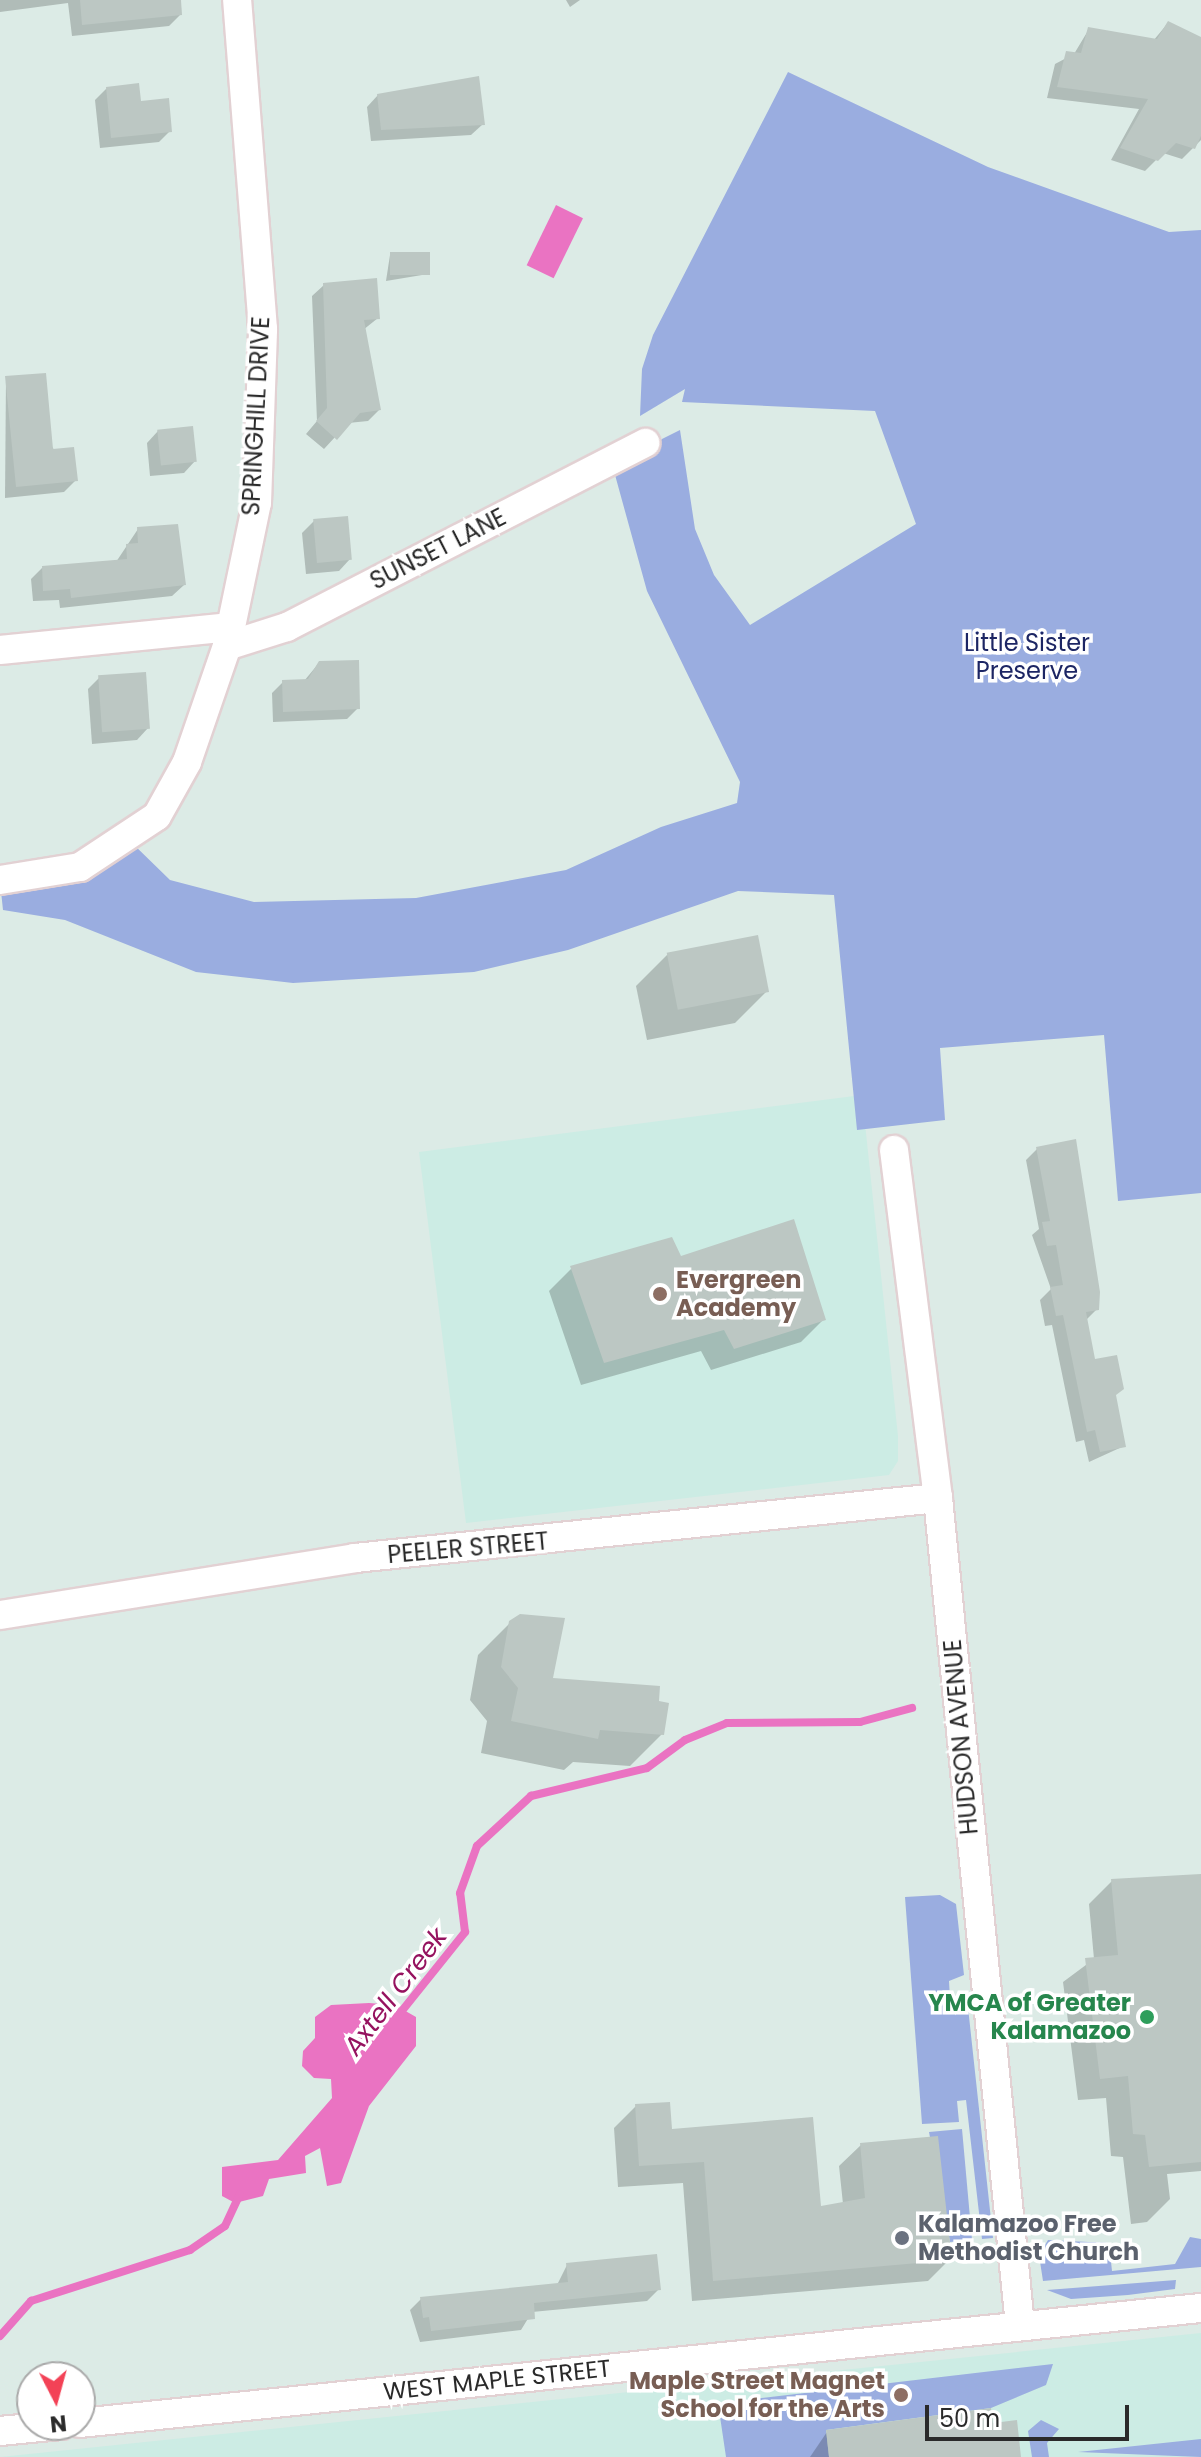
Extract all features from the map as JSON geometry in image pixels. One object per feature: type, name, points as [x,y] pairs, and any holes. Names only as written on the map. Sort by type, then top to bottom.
[{"type":"street","name":"SPRINGHILL DRIVE","points":[[0,880],[80,867],[157,816],[187,762],[229,637],[257,503],[263,329],[237,0]]},
{"type":"street","name":"SUNSET LANE","points":[[0,650],[229,637],[287,627],[645,443]]},
{"type":"street","name":"HUDSON AVENUE","points":[[894,1150],[938,1498],[1020,2325]]},
{"type":"street","name":"PEELER STREET","points":[[0,1615],[355,1558],[938,1498]]},
{"type":"street","name":"WEST MAPLE STREET","points":[[96,2421],[1201,2308]]},
{"type":"shaded area","points":[[556,205],[583,218],[554,278],[527,265]]},
{"type":"shaded area","name":"Evergreen Academy","points":[[862,1095],[898,1436],[898,1461],[889,1475],[466,1523],[419,1152]]},
{"type":"shaded area","points":[[331,2005],[395,2005],[416,2017],[416,2046],[369,2106],[341,2183],[327,2186],[320,2148],[305,2156],[306,2173],[269,2179],[263,2196],[235,2203],[222,2196],[222,2167],[278,2160],[332,2098],[331,2079],[314,2078],[302,2066],[303,2051],[315,2038],[315,2017]]},
{"type":"shaded area","name":"Maple Street Magnet School for the Arts","points":[[1201,2333],[1201,2457],[0,2457]]},
{"type":"green space","name":"Little Sister Preserve","points":[[788,72],[988,167],[1169,232],[1201,230],[1201,1193],[1118,1201],[1104,1035],[940,1048],[945,1120],[857,1130],[834,895],[738,891],[568,950],[474,972],[293,983],[196,972],[65,920],[3,910],[0,882],[130,841],[170,880],[254,902],[416,898],[566,870],[661,827],[737,803],[740,782],[647,591],[612,464],[680,430],[695,529],[714,575],[750,625],[916,524],[875,411],[682,402],[685,389],[640,416],[642,369],[653,335]]},
{"type":"green space","points":[[940,1895],[956,1904],[964,1975],[949,1981],[950,1999],[967,1998],[993,2238],[982,2239],[966,2100],[957,2101],[959,2122],[922,2124],[905,1897]]},
{"type":"green space","points":[[962,2129],[972,2240],[950,2242],[929,2132]]},
{"type":"green space","points":[[1190,2237],[1201,2239],[1201,2267],[1043,2281],[1039,2255],[1048,2240],[1109,2243],[1112,2271],[1175,2264]]},
{"type":"green space","points":[[1176,2280],[1175,2289],[1128,2295],[1071,2299],[1047,2290]]},
{"type":"green space","points":[[1053,2364],[1046,2385],[991,2408],[826,2430],[829,2457],[726,2457],[718,2403]]},
{"type":"green space","points":[[1041,2420],[1059,2429],[1047,2443],[1049,2457],[1032,2457],[1028,2431]]},
{"type":"green space","points":[[1201,2439],[1201,2457],[1078,2452]]},
{"type":"building","points":[[80,0],[181,0],[182,15],[82,25]]},
{"type":"building","points":[[1168,21],[1201,37],[1201,136],[1195,149],[1176,143],[1158,161],[1120,148],[1148,99],[1057,87],[1066,51],[1081,53],[1088,27],[1157,39]]},
{"type":"building","points":[[479,76],[485,125],[381,130],[377,94]]},
{"type":"building","points":[[139,83],[141,101],[169,98],[172,132],[111,138],[106,87]]},
{"type":"building","points":[[390,252],[430,252],[430,275],[390,275]]},
{"type":"building","points":[[377,278],[380,319],[364,320],[381,410],[360,413],[337,440],[316,421],[327,408],[323,283]]},
{"type":"building","points":[[46,373],[53,449],[74,447],[78,481],[16,487],[5,376]]},
{"type":"building","points":[[193,426],[197,462],[161,466],[157,430]]},
{"type":"building","points":[[348,516],[352,560],[317,563],[313,519]]},
{"type":"building","points":[[178,524],[186,585],[71,598],[70,589],[43,591],[42,566],[127,559],[126,544],[138,543],[137,527]]},
{"type":"building","points":[[359,660],[360,709],[283,712],[282,680],[308,679],[319,661]]},
{"type":"building","points":[[146,672],[150,729],[102,732],[98,675]]},
{"type":"building","points":[[758,935],[769,992],[678,1010],[667,953]]},
{"type":"building","points":[[1076,1139],[1100,1292],[1099,1310],[1086,1312],[1095,1359],[1117,1355],[1124,1389],[1116,1395],[1126,1447],[1100,1452],[1095,1430],[1087,1432],[1063,1315],[1056,1316],[1050,1287],[1063,1285],[1056,1245],[1047,1246],[1042,1222],[1050,1221],[1036,1147]]},
{"type":"building","points":[[794,1219],[826,1320],[734,1349],[724,1330],[604,1363],[570,1266],[672,1237],[681,1256]]},
{"type":"building","points":[[520,1614],[565,1618],[553,1678],[660,1686],[659,1701],[669,1703],[664,1735],[600,1730],[598,1739],[511,1721],[518,1688],[501,1667],[509,1621]]},
{"type":"building","name":"YMCA of Greater Kalamazoo","points":[[1201,1874],[1201,2162],[1149,2167],[1145,2135],[1133,2134],[1128,2076],[1100,2079],[1085,1958],[1118,1955],[1111,1879]]},
{"type":"building","points":[[670,2102],[672,2129],[813,2117],[821,2206],[865,2198],[860,2143],[938,2136],[952,2260],[713,2281],[704,2162],[639,2166],[635,2104]]},
{"type":"building","points":[[657,2254],[661,2290],[534,2303],[535,2319],[431,2331],[429,2317],[423,2318],[420,2297],[568,2282],[566,2263]]},
{"type":"building","points":[[991,2408],[993,2423],[1017,2420],[1021,2457],[829,2457],[826,2430]]},
{"type":"waterway","name":"Axtell Creek","points":[[397,2017],[465,1932],[460,1893],[477,1846],[531,1796],[647,1768],[685,1740],[727,1723],[860,1722],[912,1708]]},
{"type":"waterway","name":"Axtell Creek","points":[[0,2336],[31,2301],[190,2250],[225,2226],[240,2194]]},
{"type":"place","name":"Evergreen Academy","points":[[660,1294]]},
{"type":"place","name":"YMCA of Greater Kalamazoo","points":[[1147,2017]]},
{"type":"place","name":"Kalamazoo Free Methodist Church","points":[[902,2238]]},
{"type":"place","name":"Maple Street Magnet School for the Arts","points":[[901,2395]]}]
